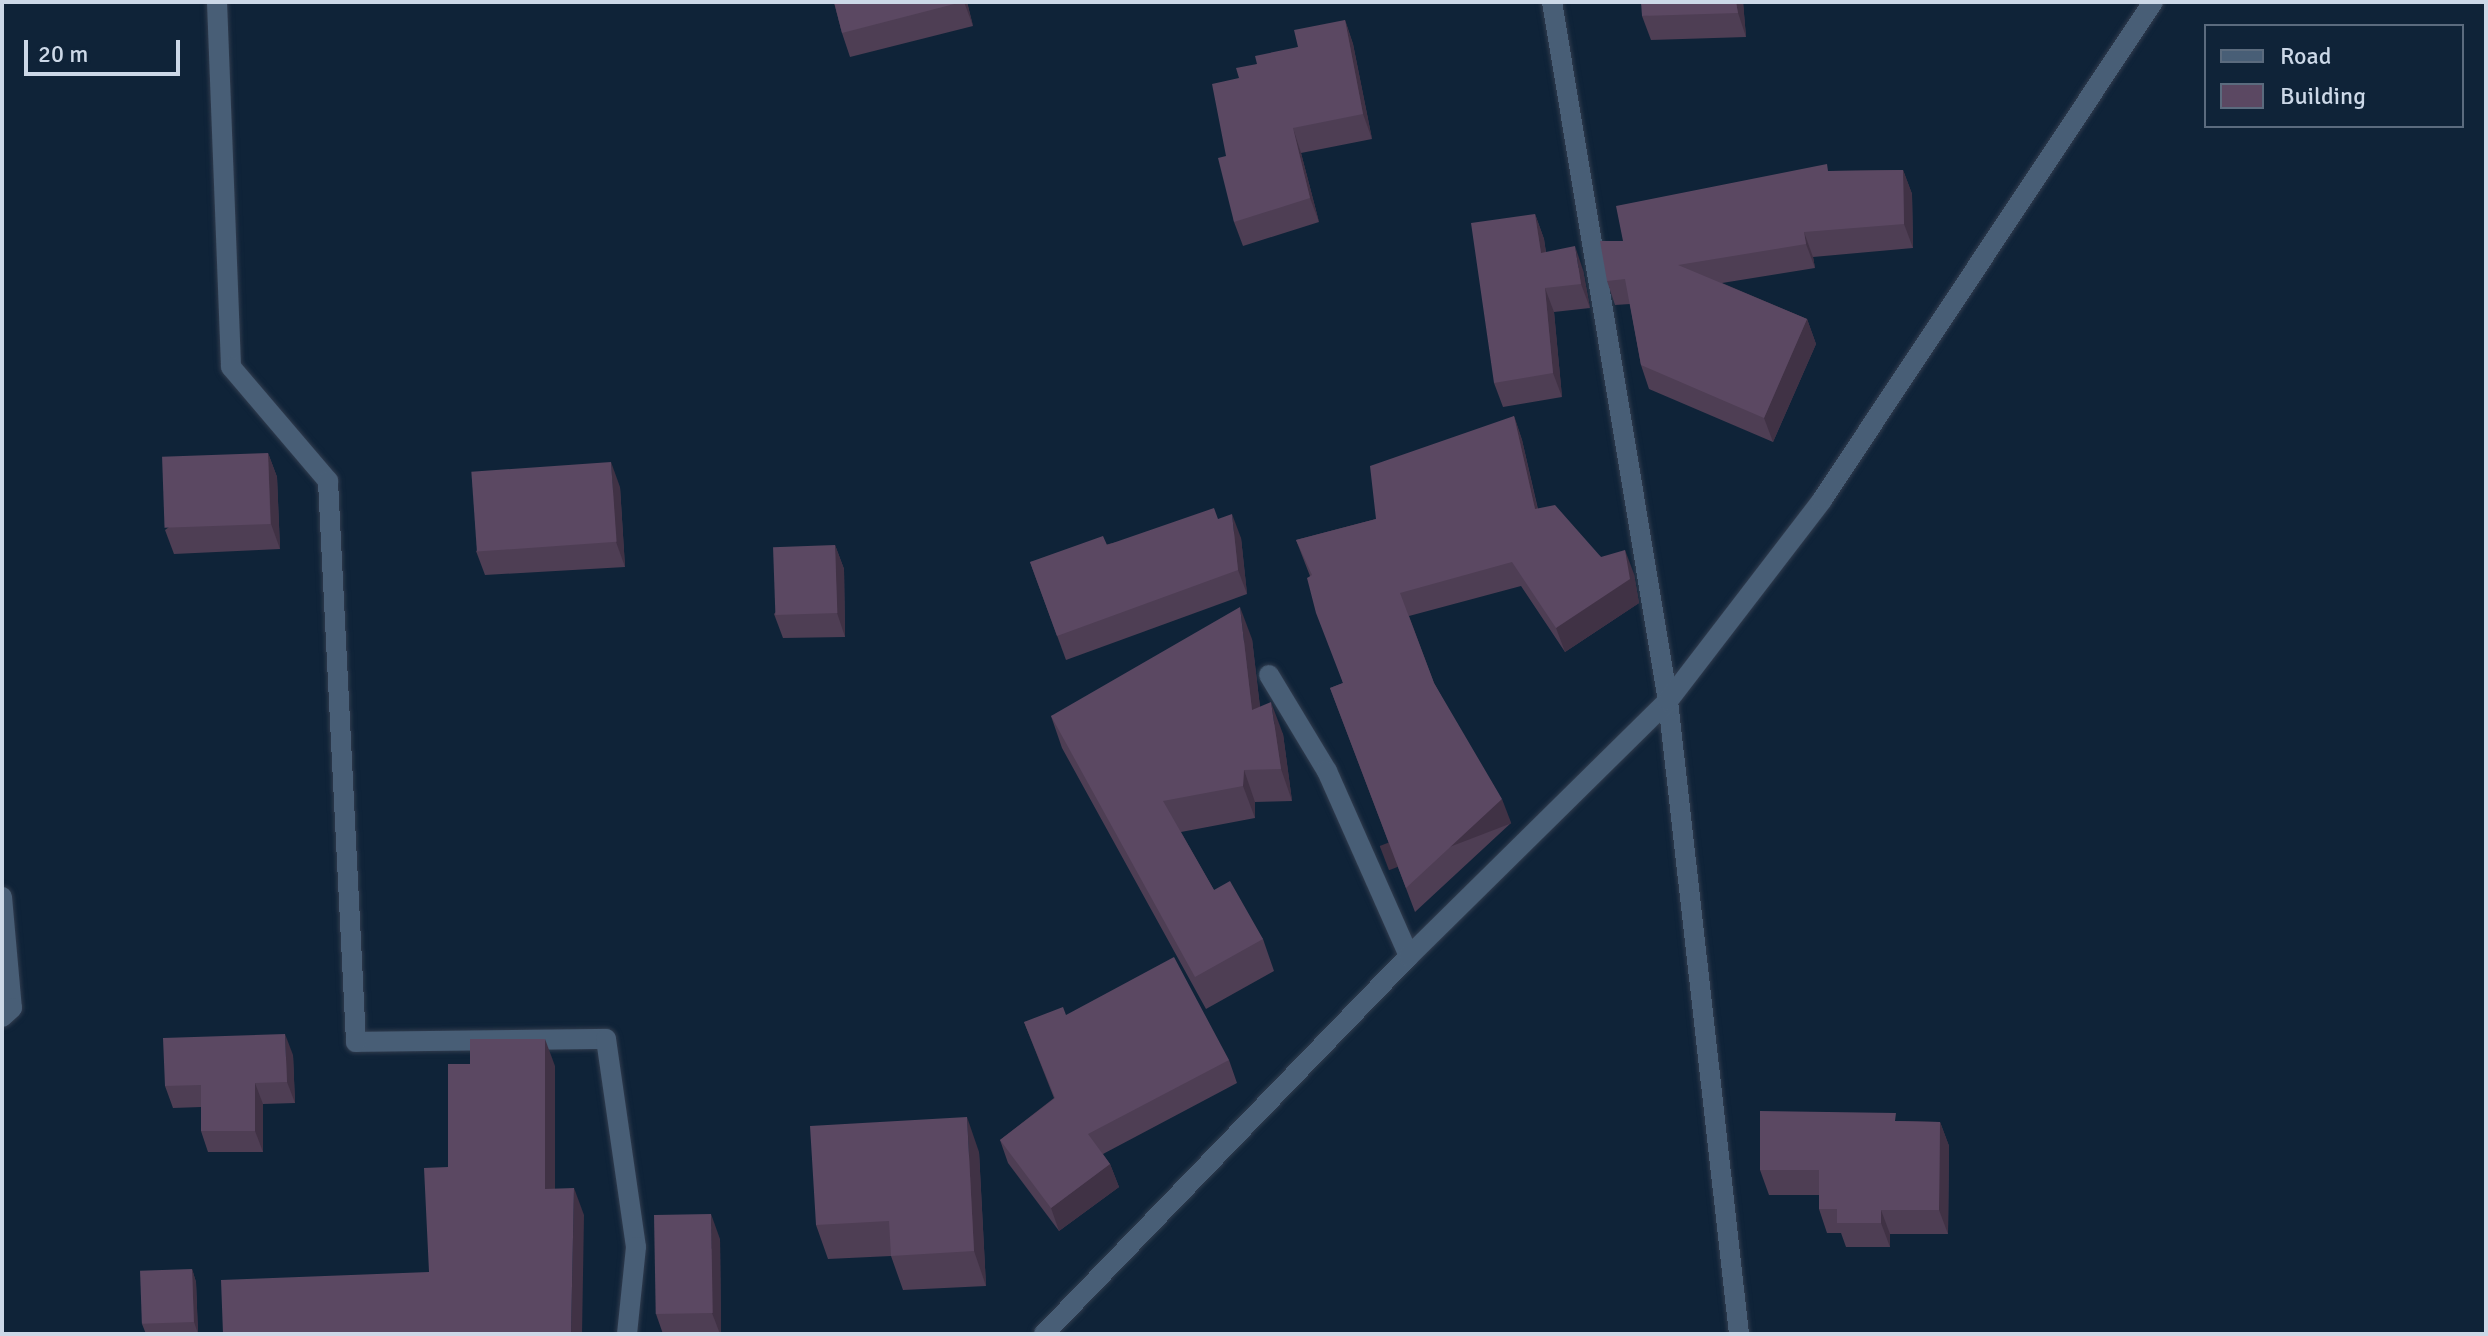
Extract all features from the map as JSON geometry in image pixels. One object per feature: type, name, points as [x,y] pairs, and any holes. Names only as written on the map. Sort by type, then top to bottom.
[{"type":"street","points":[[217,2],[231,367],[328,481],[356,1042],[606,1039],[636,1247],[627,1334]]},
{"type":"street","points":[[1552,2],[1668,701],[1739,1334]]},
{"type":"street","points":[[1044,1334],[1409,956],[1668,701],[1822,500],[2153,2]]},
{"type":"street","points":[[1269,675],[1327,771],[1409,956]]},
{"type":"street","points":[[2,897],[12,1008],[2,1017]]},
{"type":"building","points":[[834,2],[962,2],[842,33]]},
{"type":"building","points":[[1641,2],[1736,2],[1738,13],[1642,16]]},
{"type":"building","points":[[1345,20],[1363,114],[1293,128],[1310,198],[1234,222],[1218,158],[1226,156],[1212,84],[1239,78],[1236,68],[1257,64],[1255,56],[1298,47],[1294,30]]},
{"type":"building","points":[[1827,164],[1828,171],[1903,170],[1904,224],[1804,232],[1806,244],[1678,265],[1807,319],[1764,418],[1641,365],[1625,279],[1607,281],[1600,241],[1623,241],[1616,206]]},
{"type":"building","points":[[1535,214],[1541,253],[1575,246],[1581,284],[1545,288],[1553,373],[1494,383],[1471,223]]},
{"type":"building","points":[[1514,416],[1535,509],[1555,505],[1601,557],[1625,550],[1630,579],[1556,628],[1512,562],[1400,593],[1434,683],[1502,799],[1406,888],[1330,688],[1343,683],[1316,613],[1307,578],[1312,575],[1296,540],[1376,519],[1370,466]]},
{"type":"building","points":[[268,453],[270,524],[165,528],[162,457]]},
{"type":"building","points":[[611,462],[617,542],[477,552],[471,472]]},
{"type":"building","points":[[1214,508],[1218,519],[1232,514],[1238,570],[1057,636],[1030,562],[1103,536],[1107,545]]},
{"type":"building","points":[[835,545],[837,613],[775,615],[773,547]]},
{"type":"building","points":[[1240,607],[1252,710],[1271,702],[1281,769],[1244,770],[1243,786],[1163,801],[1214,890],[1230,881],[1263,939],[1195,977],[1051,716]]},
{"type":"building","points":[[1174,957],[1229,1060],[1088,1134],[1110,1164],[1051,1208],[1000,1140],[1055,1098],[1024,1022],[1063,1007],[1066,1015]]},
{"type":"building","points":[[285,1034],[287,1082],[255,1083],[255,1131],[201,1131],[201,1085],[165,1086],[163,1038]]},
{"type":"building","points":[[470,1039],[545,1039],[545,1189],[574,1188],[571,1334],[223,1334],[221,1280],[429,1272],[424,1168],[448,1167],[448,1064],[470,1064]]},
{"type":"building","points":[[1760,1111],[1896,1113],[1895,1121],[1940,1122],[1939,1210],[1881,1210],[1881,1223],[1837,1223],[1837,1209],[1819,1209],[1819,1170],[1760,1170]]},
{"type":"building","points":[[967,1117],[974,1251],[891,1256],[889,1221],[816,1225],[810,1126]]},
{"type":"building","points":[[711,1214],[713,1313],[656,1314],[654,1215]]},
{"type":"building","points":[[192,1269],[194,1322],[142,1324],[140,1271]]}]
